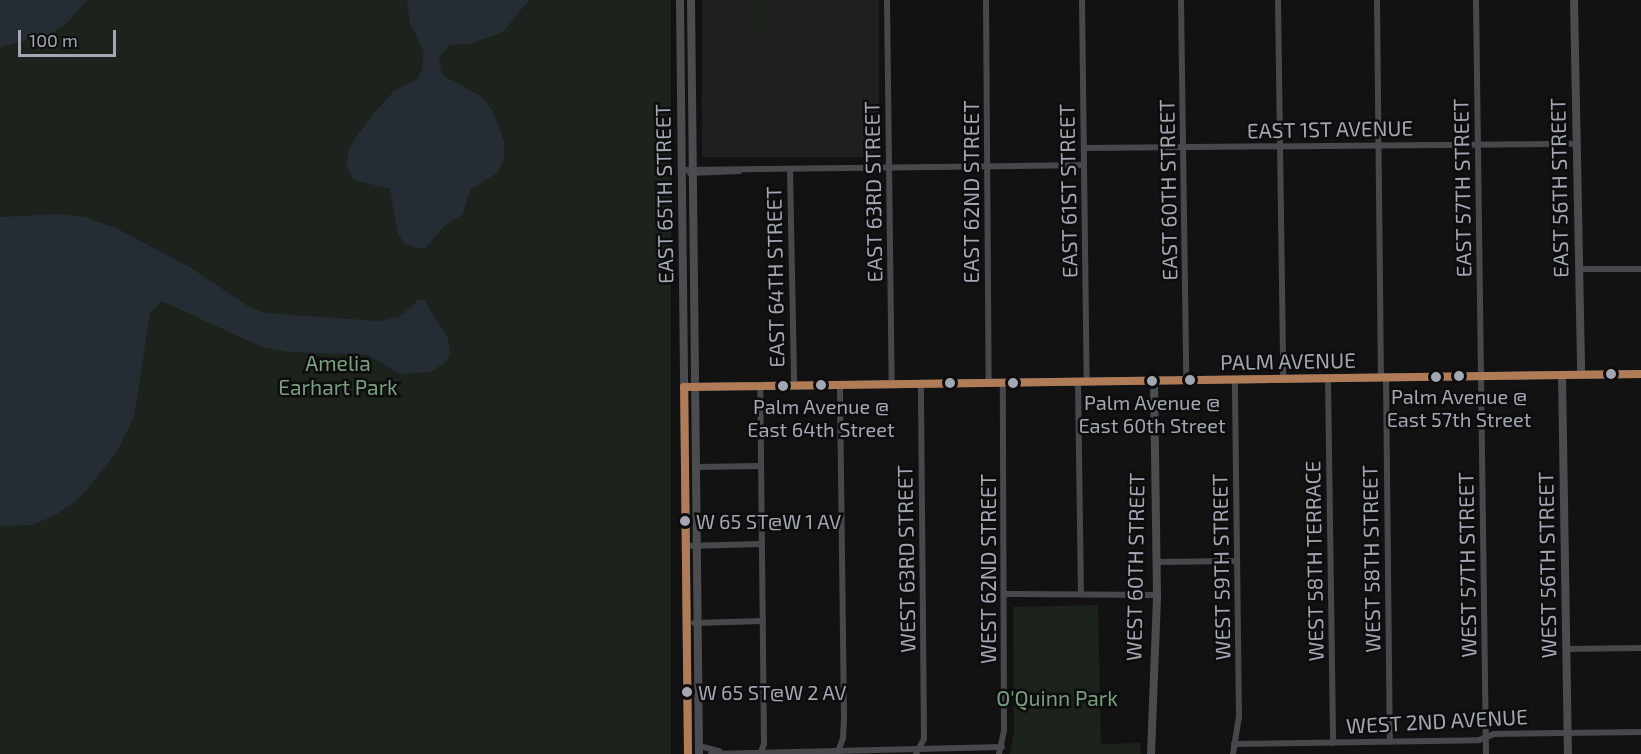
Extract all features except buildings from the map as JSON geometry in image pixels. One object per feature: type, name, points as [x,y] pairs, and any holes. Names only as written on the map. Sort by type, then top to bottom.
[{"type":"main road","name":"EAST 65TH STREET","points":[[680,0],[688,754]]},
{"type":"main road","name":"EAST 65TH STREET","points":[[691,0],[699,750]]},
{"type":"main road","name":"EAST 56TH STREET","points":[[1574,0],[1581,375]]},
{"type":"main road","name":"PALM AVENUE","points":[[684,387],[1641,374]]},
{"type":"main road","name":"WEST 56TH STREET","points":[[1562,375],[1568,754]]},
{"type":"main road","name":"WEST 60TH STREET","points":[[1151,754],[1157,595],[1154,381]]},
{"type":"street","name":"EAST 63RD STREET","points":[[887,0],[892,384]]},
{"type":"street","name":"EAST 62ND STREET","points":[[986,0],[989,383]]},
{"type":"street","name":"EAST 61ST STREET","points":[[1081,593],[1084,165],[1082,0]]},
{"type":"street","name":"EAST 60TH STREET","points":[[1181,0],[1186,380]]},
{"type":"street","points":[[1278,0],[1283,379]]},
{"type":"street","name":"WEST 58TH STREET","points":[[1377,0],[1390,741]]},
{"type":"street","name":"EAST 57TH STREET","points":[[1476,0],[1481,376]]},
{"type":"street","name":"EAST 1ST AVENUE","points":[[1084,148],[1576,144]]},
{"type":"street","points":[[682,170],[1084,165]]},
{"type":"street","name":"EAST 64TH STREET","points":[[790,169],[794,386]]},
{"type":"street","points":[[1579,269],[1641,269]]},
{"type":"street","name":"WEST 57TH STREET","points":[[1481,376],[1486,754]]},
{"type":"street","name":"WEST 58TH TERRACE","points":[[1328,378],[1333,742]]},
{"type":"street","name":"WEST 59TH STREET","points":[[1233,754],[1239,718],[1234,380]]},
{"type":"street","name":"WEST 62ND STREET","points":[[999,754],[1002,747],[1005,594],[1003,383]]},
{"type":"street","name":"WEST 63RD STREET","points":[[918,751],[924,739],[921,384]]},
{"type":"street","points":[[838,751],[843,738],[844,718],[840,385]]},
{"type":"street","points":[[760,386],[763,621],[760,753]]},
{"type":"street","points":[[696,467],[761,466]]},
{"type":"street","points":[[685,546],[762,543]]},
{"type":"street","points":[[1157,562],[1237,561]]},
{"type":"street","points":[[1005,594],[1157,595]]},
{"type":"street","points":[[686,624],[763,621]]},
{"type":"street","points":[[1567,649],[1641,648]]},
{"type":"street","name":"WEST 2ND AVENUE","points":[[1234,744],[1479,740],[1486,736],[1641,732]]},
{"type":"street","points":[[699,750],[760,753],[918,751],[1002,747]]},
{"type":"street","points":[[711,754],[719,752]]},
{"type":"shaded area","points":[[0,0],[87,0],[66,24],[50,34],[0,47]]},
{"type":"shaded area","points":[[407,0],[529,0],[503,32],[470,44],[450,45],[439,57],[442,75],[481,96],[493,111],[504,142],[504,159],[497,173],[470,190],[463,214],[442,228],[426,248],[405,244],[398,234],[390,189],[354,180],[346,166],[349,148],[372,115],[394,91],[417,79],[422,70],[424,52],[410,23]]},
{"type":"shaded area","points":[[702,0],[879,0],[879,157],[702,157]]},
{"type":"shaded area","points":[[58,214],[85,217],[118,229],[191,268],[249,307],[265,313],[379,321],[399,317],[418,300],[424,300],[448,338],[450,353],[447,361],[431,372],[400,374],[368,355],[287,352],[259,346],[162,301],[150,313],[134,417],[117,451],[81,497],[54,516],[31,525],[0,526],[0,217]]},
{"type":"green space","name":"Amelia Earhart Park","points":[[0,0],[671,0],[671,754],[0,754]]},
{"type":"green space","points":[[747,0],[771,0],[771,35],[747,35]]},
{"type":"green space","name":"O'Quinn Park","points":[[1098,605],[1101,744],[1140,743],[1141,754],[1010,754],[1014,733],[1013,607]]},
{"type":"transit line","points":[[688,754],[684,387],[1641,374]]},
{"type":"place","name":"Palm Avenue @ East 57th Street","points":[[1459,376]]},
{"type":"place","name":"Palm Avenue @ East 60th Street","points":[[1152,381]]},
{"type":"place","name":"Palm Avenue @ East 64th Street","points":[[821,385]]},
{"type":"place","name":"W 65 ST@W 1 AV","points":[[685,521]]},
{"type":"place","name":"W 65 ST@W 2 AV","points":[[687,692]]}]
